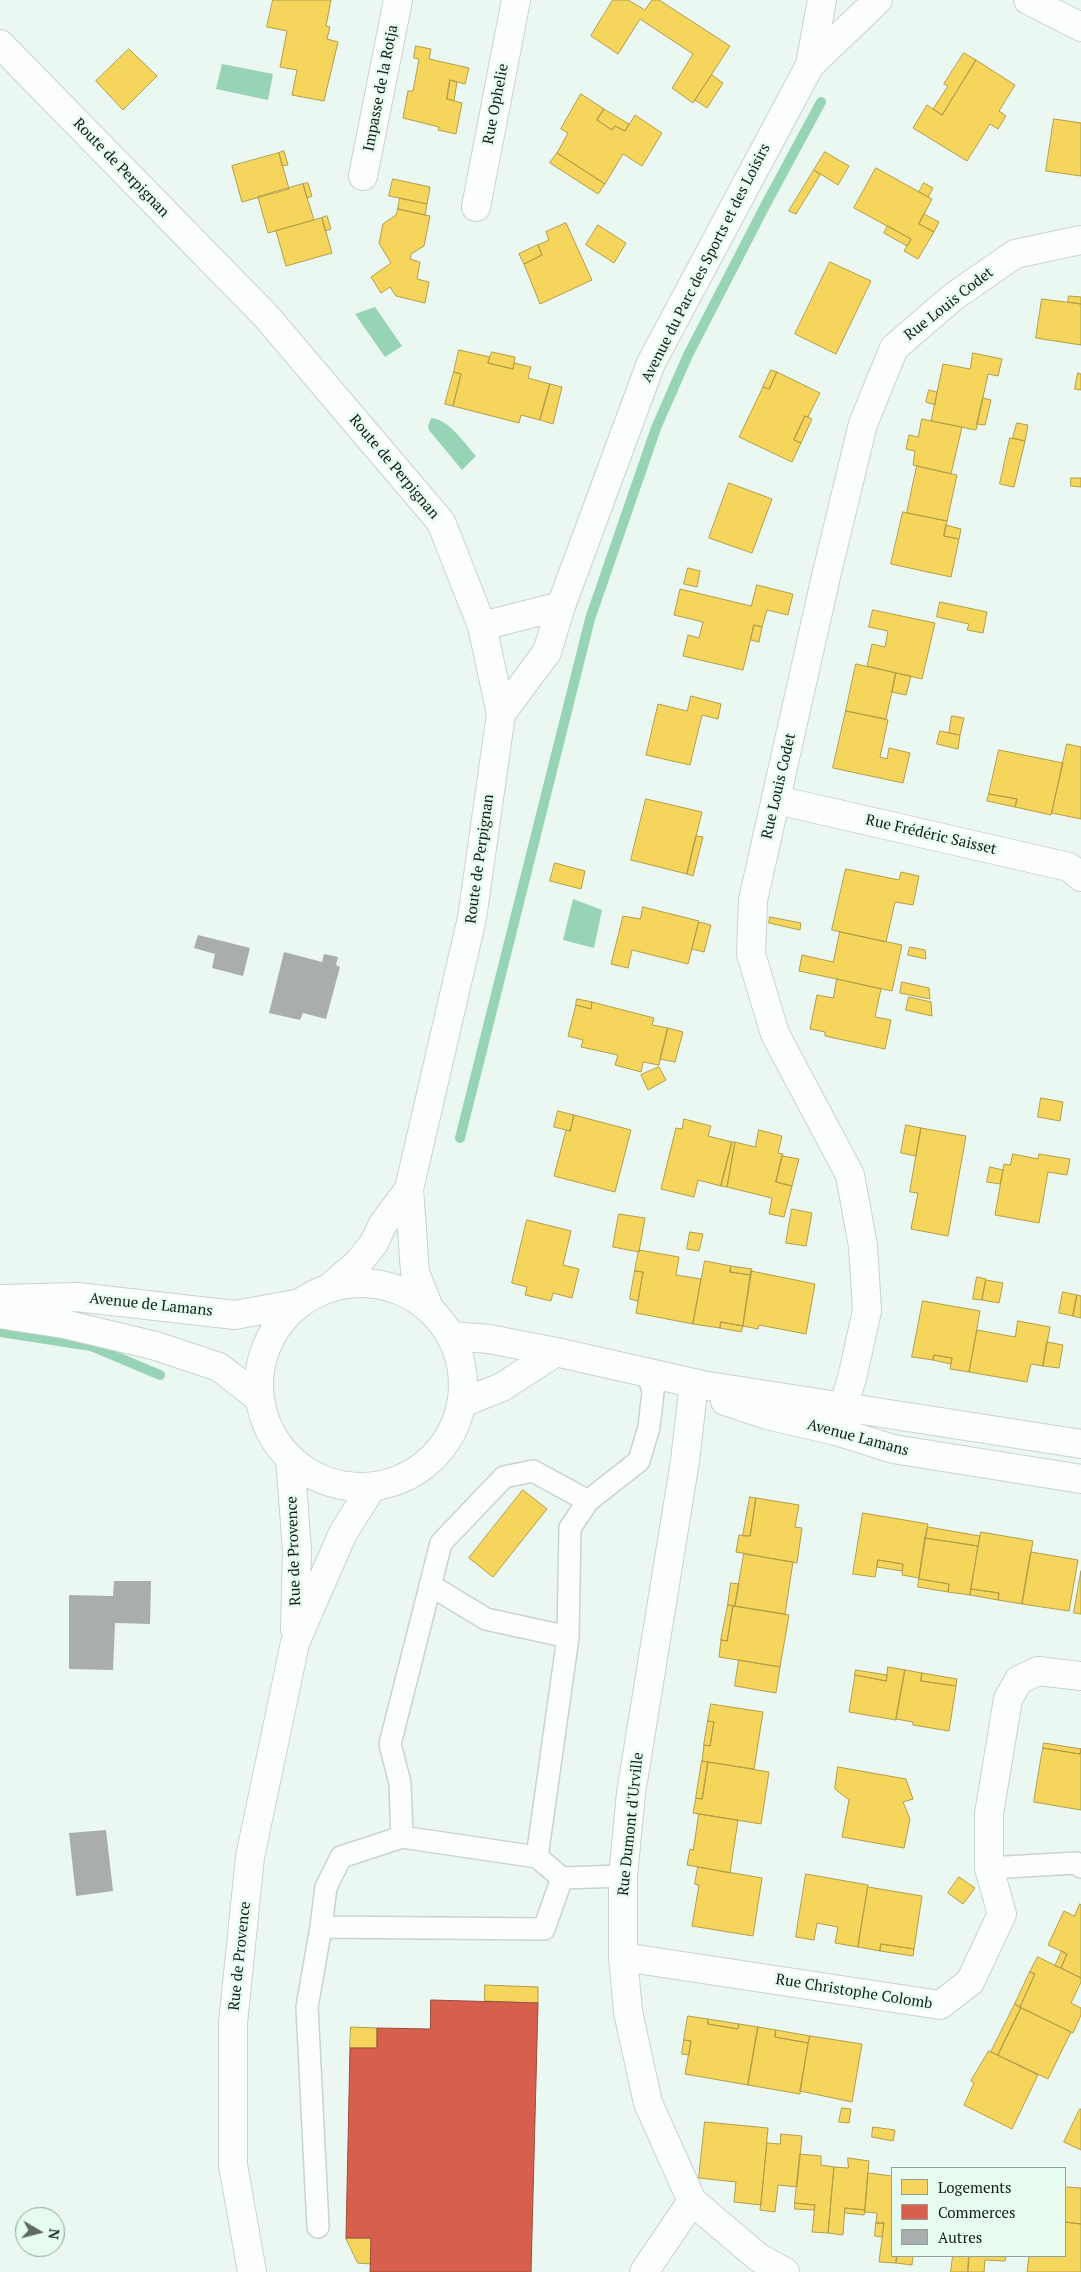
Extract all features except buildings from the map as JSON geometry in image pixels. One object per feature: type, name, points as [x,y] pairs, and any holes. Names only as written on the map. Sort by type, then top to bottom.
[{"type":"street","name":"Impasse de la Rotja","points":[[363,176],[398,0]]},
{"type":"street","name":"Rue Ophelie","points":[[476,207],[516,0]]},
{"type":"street","name":"Avenue du Parc des Sports et des Loisirs","points":[[501,714],[548,652],[561,606],[651,363],[810,65],[822,0]]},
{"type":"street","name":"Avenue du Parc des Sports et des Loisirs","points":[[810,65],[878,0]]},
{"type":"street","points":[[1028,0],[1081,27]]},
{"type":"street","name":"Route de Perpignan","points":[[0,44],[266,316],[441,522],[482,626],[501,714],[472,918],[409,1189],[415,1272],[429,1308]]},
{"type":"street","name":"Rue Louis Codet","points":[[841,1419],[867,1311],[863,1246],[850,1175],[775,1034],[752,954],[753,900],[777,800],[826,572],[863,424],[894,348],[954,297],[1015,254],[1081,240]]},
{"type":"street","points":[[482,626],[561,606]]},
{"type":"street","name":"Rue Frédéric Saisset","points":[[777,800],[1069,866],[1081,877]]},
{"type":"street","name":"Route de Perpignan","points":[[330,1287],[364,1256],[383,1224],[409,1189]]},
{"type":"street","points":[[365,1283],[399,1290],[429,1308],[451,1336],[462,1368],[462,1402],[454,1428],[441,1450],[422,1468],[398,1481],[372,1487],[342,1486],[314,1476],[290,1458],[276,1440],[265,1420],[260,1399],[260,1371],[268,1345],[282,1322],[301,1302],[330,1287],[365,1283]]},
{"type":"street","name":"Avenue de Lamans","points":[[0,1300],[77,1297],[235,1315],[301,1302]]},
{"type":"street","name":"Avenue de Lamans","points":[[0,1314],[64,1324],[165,1349],[220,1367],[260,1399]]},
{"type":"street","name":"Avenue Lamans","points":[[451,1336],[489,1339],[556,1352],[841,1419],[1081,1444]]},
{"type":"street","points":[[462,1402],[502,1387],[556,1352]]},
{"type":"street","name":"Rue Dumont d'Urville","points":[[698,1384],[631,1793],[623,1876],[623,1957],[628,2012],[648,2103],[692,2201],[758,2257],[785,2272]]},
{"type":"street","name":"Avenue Lamans","points":[[841,1419],[893,1449],[1081,1478]]},
{"type":"street","name":"Rue de Provence","points":[[252,2272],[233,2166],[233,2023],[250,1857],[295,1643],[297,1550],[290,1458]]},
{"type":"street","name":"Rue de Provence","points":[[295,1643],[343,1533],[372,1487]]},
{"type":"street","name":"Rue Christophe Colomb","points":[[623,1957],[940,2004],[970,1982],[1002,1914],[989,1868],[989,1814],[1008,1698],[1019,1680],[1038,1671],[1081,1676]]},
{"type":"street","points":[[644,2272],[692,2201]]},
{"type":"lane","points":[[537,1857],[568,1637],[570,1528],[588,1501],[639,1460],[649,1427],[653,1392],[648,1373]]},
{"type":"lane","points":[[402,1837],[400,1783],[390,1744],[441,1543],[504,1477],[533,1472],[588,1501]]},
{"type":"lane","points":[[430,1584],[486,1619],[568,1637]]},
{"type":"lane","points":[[318,2227],[307,2007],[326,1887],[341,1857],[402,1837],[537,1857],[562,1878],[623,1876]]},
{"type":"lane","points":[[989,1868],[1076,1863],[1081,1867]]},
{"type":"lane","points":[[321,1927],[544,1929],[562,1878]]},
{"type":"shaded area","points":[[222,64],[273,74],[268,100],[216,89]]},
{"type":"shaded area","points":[[375,307],[402,346],[385,357],[355,314]]},
{"type":"shaded area","points":[[431,418],[438,419],[450,427],[476,456],[462,470],[429,430],[428,426]]},
{"type":"shaded area","points":[[573,899],[602,910],[594,948],[563,940]]},
{"type":"waterway","points":[[460,1138],[590,619],[656,428],[688,355],[821,102]]},
{"type":"waterway","points":[[0,1332],[91,1346],[160,1375]]}]
